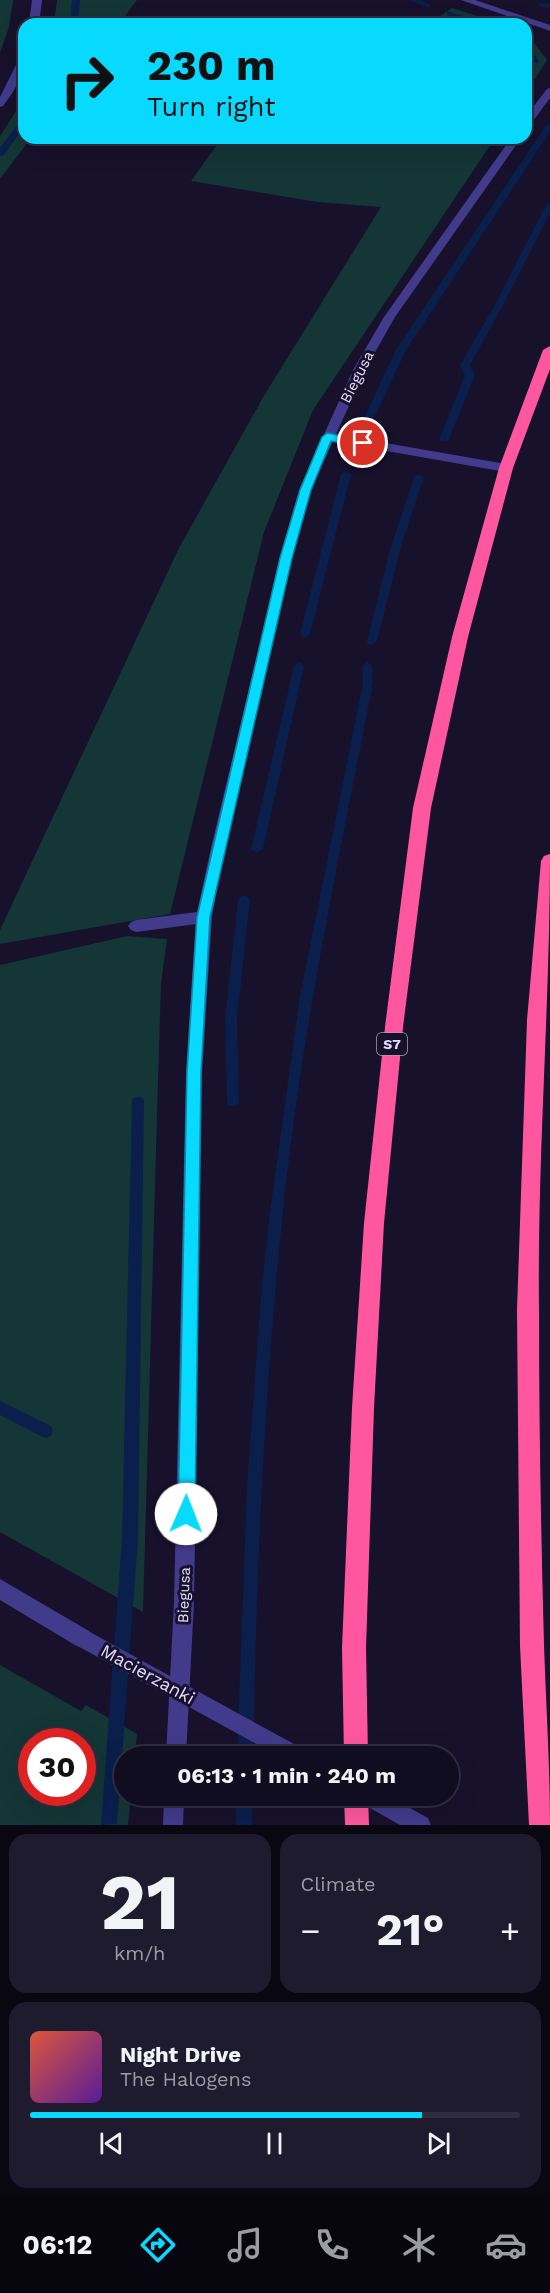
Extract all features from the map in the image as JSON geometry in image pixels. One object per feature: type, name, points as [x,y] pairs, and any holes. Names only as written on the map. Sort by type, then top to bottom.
[{"type":"highway","name":"S7","points":[[356,1746],[354,1648],[363,1408],[374,1223],[394,1027],[422,808],[460,637],[506,468],[550,350]]},
{"type":"highway","points":[[541,1825],[532,1646],[528,1310],[536,1020],[550,861]]},
{"type":"highway","points":[[356,1806],[357,1825]]},
{"type":"street","points":[[35,18],[37,0]]},
{"type":"street","points":[[465,0],[520,18]]},
{"type":"street","points":[[532,22],[550,28]]},
{"type":"street","points":[[0,104],[18,72]]},
{"type":"street","points":[[532,115],[550,91]]},
{"type":"street","name":"Biegusa","points":[[177,1746],[184,1602],[194,1072],[204,917],[286,558],[305,490],[359,370],[390,317],[512,144]]},
{"type":"street","points":[[327,437],[506,468]]},
{"type":"street","points":[[136,926],[204,917]]},
{"type":"street","name":"Macierzanki","points":[[0,1589],[82,1638],[279,1746]]},
{"type":"street","points":[[173,1825],[174,1806]]},
{"type":"street","points":[[386,1806],[421,1825]]},
{"type":"green space","points":[[0,0],[13,0],[9,27],[0,53]]},
{"type":"green space","points":[[57,0],[137,0],[124,18],[55,18]]},
{"type":"green space","points":[[452,8],[482,18],[442,18],[439,17]]},
{"type":"green space","points":[[532,40],[547,60],[532,83]]},
{"type":"green space","points":[[18,108],[18,144],[26,144],[0,179],[0,136]]},
{"type":"green space","points":[[218,144],[491,144],[313,410],[264,532],[170,914],[0,944],[0,930],[179,548],[265,394],[381,207],[317,202],[191,181]]},
{"type":"green space","points":[[127,936],[167,939],[161,984],[143,1612],[0,1532],[0,965]]},
{"type":"green space","points":[[0,1665],[81,1711],[86,1705],[137,1734],[136,1746],[114,1746],[114,1806],[130,1806],[128,1825],[0,1825]]},
{"type":"waterway","points":[[74,18],[76,0]]},
{"type":"waterway","points":[[413,0],[427,5]]},
{"type":"waterway","points":[[542,5],[550,6]]},
{"type":"waterway","points":[[450,13],[466,18]]},
{"type":"waterway","points":[[532,56],[535,61]]},
{"type":"waterway","points":[[370,416],[401,350],[550,126]]},
{"type":"waterway","points":[[0,154],[18,130]]},
{"type":"waterway","points":[[444,439],[470,375],[465,365],[498,307],[550,205]]},
{"type":"waterway","points":[[305,634],[346,474]]},
{"type":"waterway","points":[[372,641],[395,550],[419,477]]},
{"type":"waterway","points":[[257,849],[299,666]]},
{"type":"waterway","points":[[245,1746],[254,1487],[276,1219],[306,996],[368,683],[367,666]]},
{"type":"waterway","points":[[233,1101],[231,1019],[244,900]]},
{"type":"waterway","points":[[109,1824],[130,1538],[138,1102]]},
{"type":"waterway","points":[[0,1408],[46,1431]]},
{"type":"waterway","points":[[244,1806],[244,1825]]},
{"type":"route","points":[[186,1514],[194,1072],[204,917],[286,558],[305,490],[327,437],[363,443]]}]
